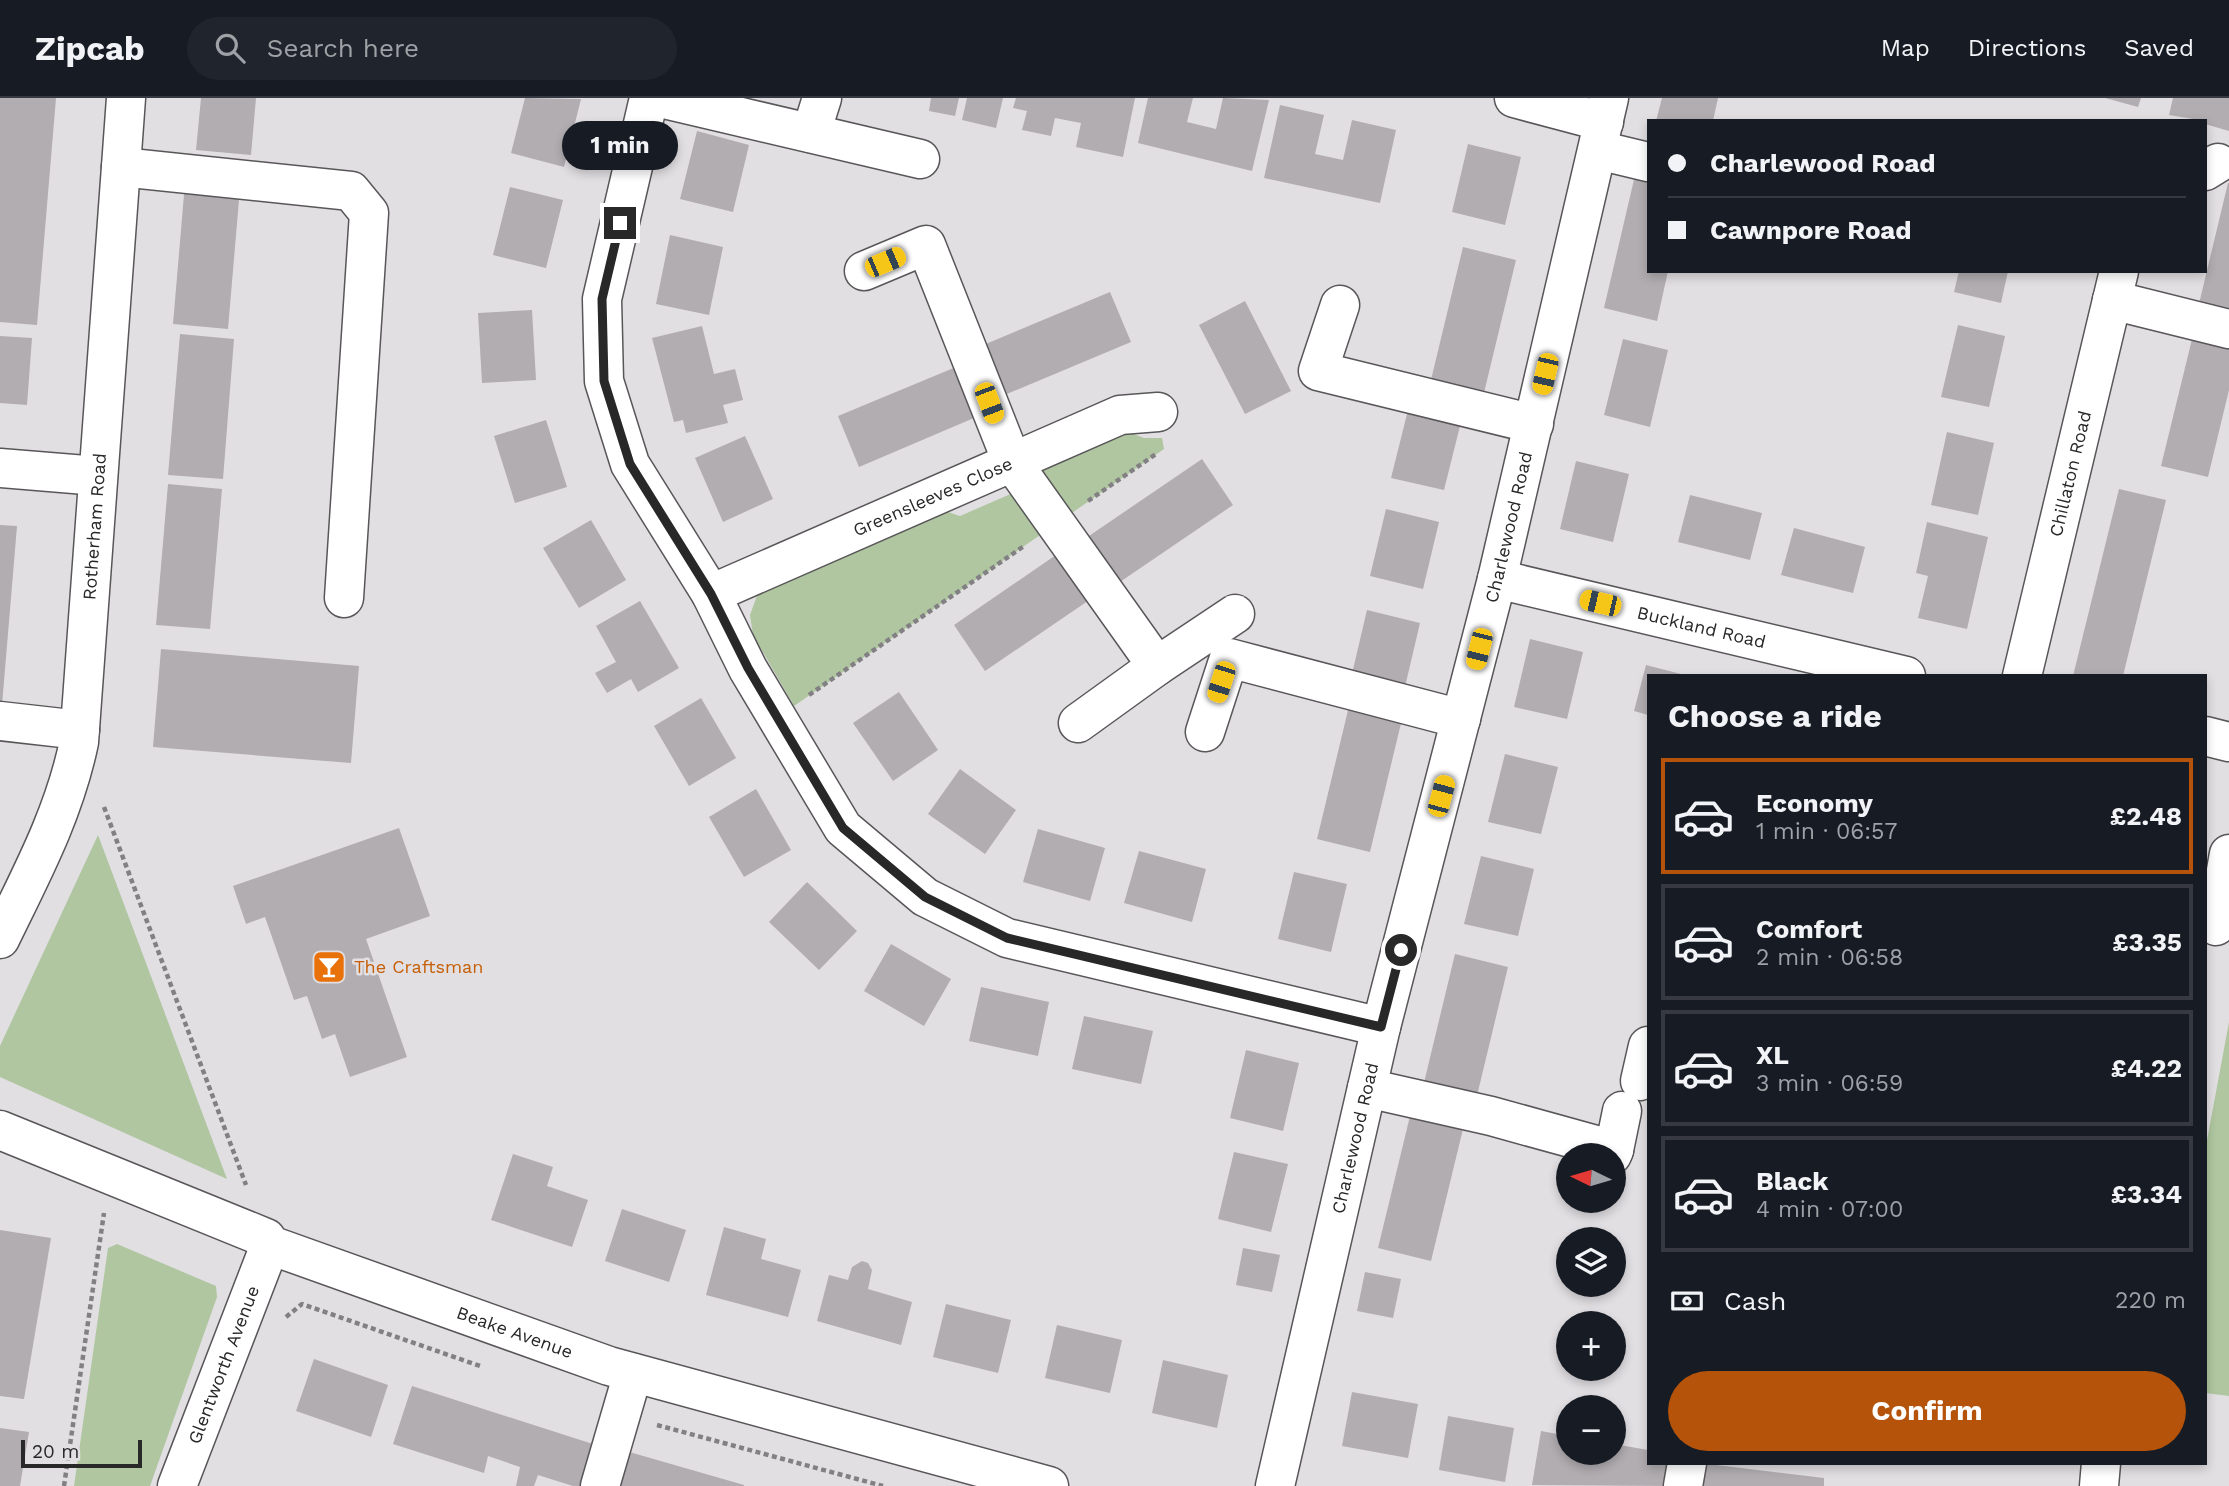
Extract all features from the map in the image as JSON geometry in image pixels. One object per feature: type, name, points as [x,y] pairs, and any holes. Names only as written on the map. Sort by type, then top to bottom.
[{"type":"street","name":"Rotherham Road","points":[[0,939],[44,850],[69,788],[80,730],[126,98]]},
{"type":"street","points":[[649,98],[602,299],[604,381],[630,464],[711,594],[748,668],[843,828],[925,897],[1007,938],[1381,1027]]},
{"type":"street","points":[[660,98],[817,116],[920,159]]},
{"type":"street","points":[[1514,98],[1604,123],[1647,161]]},
{"type":"street","name":"Charlewood Road","points":[[1275,1486],[1381,1027],[1497,579],[1604,123]]},
{"type":"street","points":[[121,167],[351,191],[369,213],[344,598]]},
{"type":"street","points":[[864,271],[926,245],[1012,462],[1157,666]]},
{"type":"street","points":[[2116,286],[2229,329]]},
{"type":"street","name":"Chillaton Road","points":[[2022,674],[2116,286]]},
{"type":"street","points":[[1340,306],[1318,371],[1534,424]]},
{"type":"street","name":"Greensleeves Close","points":[[711,594],[1120,415],[1158,412]]},
{"type":"street","points":[[0,468],[99,476]]},
{"type":"street","name":"Buckland Road","points":[[1497,579],[1898,674]]},
{"type":"street","points":[[1077,723],[1235,614]]},
{"type":"street","points":[[1205,732],[1229,658],[1461,719]]},
{"type":"street","points":[[0,721],[80,730]]},
{"type":"street","points":[[2207,736],[2229,742]]},
{"type":"street","points":[[2216,926],[2229,854]]},
{"type":"street","points":[[1616,1143],[1637,1079]]},
{"type":"street","points":[[1367,1088],[1491,1116],[1582,1143]]},
{"type":"street","name":"Beake Avenue","points":[[0,1130],[268,1242],[633,1373],[1049,1486]]},
{"type":"street","name":"Glentworth Avenue","points":[[177,1486],[268,1242]]},
{"type":"street","points":[[600,1486],[633,1373]]},
{"type":"street","points":[[1683,1486],[1686,1465]]},
{"type":"street","points":[[2099,1486],[2102,1465]]},
{"type":"path","points":[[777,718],[1164,449],[1158,412]]},
{"type":"path","points":[[103,803],[268,1242]]},
{"type":"path","points":[[64,1486],[110,1176]]},
{"type":"path","points":[[281,1328],[286,1316],[302,1304],[494,1371]]},
{"type":"path","points":[[621,1415],[883,1486]]},
{"type":"green space","points":[[1118,428],[1144,438],[1162,438],[1164,449],[794,706],[753,635],[750,615],[758,593],[942,510],[960,516],[1038,482],[1043,467]]},
{"type":"green space","points":[[98,835],[227,1179],[0,1077],[0,1046]]},
{"type":"green space","points":[[2229,1022],[2229,1396],[2207,1393],[2207,1140]]},
{"type":"green space","points":[[117,1244],[216,1286],[217,1297],[150,1486],[74,1486],[108,1248]]},
{"type":"building","points":[[0,98],[56,98],[37,325],[0,322]]},
{"type":"building","points":[[201,98],[256,98],[251,155],[196,150]]},
{"type":"building","points":[[525,98],[581,99],[564,167],[511,153]]},
{"type":"building","points":[[931,98],[959,98],[955,116],[929,111]]},
{"type":"building","points":[[967,98],[1003,98],[996,128],[962,120]]},
{"type":"building","points":[[1016,98],[1135,98],[1123,157],[1076,147],[1081,123],[1055,118],[1051,136],[1022,130],[1027,111],[1013,108]]},
{"type":"building","points":[[1148,98],[1193,98],[1187,122],[1216,129],[1223,98],[1269,100],[1252,171],[1138,143]]},
{"type":"building","points":[[1662,98],[1718,98],[1713,119],[1657,119]]},
{"type":"building","points":[[2105,98],[2141,98],[2138,107]]},
{"type":"building","points":[[2173,98],[2229,98],[2229,131],[2207,125],[2207,119],[2169,115]]},
{"type":"building","points":[[1280,105],[1324,115],[1315,154],[1343,160],[1352,120],[1396,130],[1380,203],[1264,178]]},
{"type":"building","points":[[697,131],[749,145],[733,212],[680,199]]},
{"type":"building","points":[[1468,144],[1521,157],[1505,225],[1452,212]]},
{"type":"building","points":[[1636,171],[1647,174],[1647,273],[1668,273],[1657,321],[1604,308]]},
{"type":"building","points":[[185,183],[240,188],[228,329],[173,324]]},
{"type":"building","points":[[2229,183],[2229,319],[2197,312]]},
{"type":"building","points":[[510,187],[563,200],[546,268],[493,255]]},
{"type":"building","points":[[670,235],[723,247],[709,315],[656,304]]},
{"type":"building","points":[[1463,247],[1516,260],[1483,397],[1430,384]]},
{"type":"building","points":[[1959,273],[2008,273],[2001,303],[1954,292]]},
{"type":"building","points":[[1110,292],[1131,342],[1002,396],[981,346]]},
{"type":"building","points":[[1245,301],[1291,391],[1245,414],[1199,325]]},
{"type":"building","points":[[532,310],[536,380],[482,383],[478,313]]},
{"type":"building","points":[[1958,325],[2005,336],[1989,407],[1941,397]]},
{"type":"building","points":[[702,326],[714,374],[735,369],[743,400],[723,405],[728,423],[686,433],[683,420],[674,422],[652,338]]},
{"type":"building","points":[[2194,331],[2229,339],[2229,390],[2208,477],[2161,466]]},
{"type":"building","points":[[180,334],[234,339],[223,479],[168,475]]},
{"type":"building","points":[[0,336],[32,338],[27,405],[0,403]]},
{"type":"building","points":[[1623,339],[1668,350],[1650,427],[1604,415]]},
{"type":"building","points":[[968,362],[988,412],[859,467],[838,416]]},
{"type":"building","points":[[1408,410],[1461,422],[1444,490],[1391,478]]},
{"type":"building","points":[[546,420],[567,487],[515,503],[494,436]]},
{"type":"building","points":[[1947,432],[1994,443],[1978,515],[1931,505]]},
{"type":"building","points":[[745,436],[773,499],[723,522],[695,458]]},
{"type":"building","points":[[1202,459],[1233,505],[1117,584],[1086,538]]},
{"type":"building","points":[[1576,461],[1629,474],[1613,542],[1560,529]]},
{"type":"building","points":[[168,484],[222,489],[210,629],[156,625]]},
{"type":"building","points":[[2119,489],[2166,500],[2123,674],[2073,674]]},
{"type":"building","points":[[1690,495],[1762,513],[1750,560],[1678,542]]},
{"type":"building","points":[[1386,509],[1439,522],[1423,589],[1370,576]]},
{"type":"building","points":[[591,520],[626,580],[579,608],[543,548]]},
{"type":"building","points":[[1927,522],[1988,537],[1967,629],[1918,618],[1928,576],[1916,573]]},
{"type":"building","points":[[0,525],[17,526],[2,705],[0,705]]},
{"type":"building","points":[[1794,528],[1865,547],[1853,593],[1781,575]]},
{"type":"building","points":[[1069,546],[1101,592],[985,671],[954,625]]},
{"type":"building","points":[[640,601],[679,668],[638,692],[631,679],[607,693],[595,673],[616,662],[596,626]]},
{"type":"building","points":[[1367,610],[1420,623],[1404,691],[1351,678]]},
{"type":"building","points":[[1530,639],[1583,652],[1567,719],[1514,707]]},
{"type":"building","points":[[161,649],[359,666],[351,763],[153,747]]},
{"type":"building","points":[[1646,665],[1681,674],[1647,674],[1647,715],[1634,711]]},
{"type":"building","points":[[899,692],[938,750],[893,781],[853,723]]},
{"type":"building","points":[[701,698],[736,758],[689,786],[654,726]]},
{"type":"building","points":[[1350,702],[1403,715],[1370,852],[1317,839]]},
{"type":"building","points":[[1505,754],[1558,767],[1541,834],[1488,822]]},
{"type":"building","points":[[960,769],[1016,810],[985,854],[928,814]]},
{"type":"building","points":[[756,789],[791,850],[744,877],[709,817]]},
{"type":"building","name":"The Craftsman","points":[[399,828],[430,916],[366,939],[407,1057],[350,1077],[335,1034],[322,1039],[307,996],[294,1000],[265,917],[246,924],[233,886]]},
{"type":"building","points":[[1038,829],[1105,848],[1090,901],[1023,882]]},
{"type":"building","points":[[1139,851],[1206,869],[1192,922],[1124,903]]},
{"type":"building","points":[[1481,856],[1534,869],[1518,936],[1464,924]]},
{"type":"building","points":[[1294,872],[1347,884],[1331,952],[1278,939]]},
{"type":"building","points":[[807,882],[857,931],[819,970],[769,922]]},
{"type":"building","points":[[891,944],[951,979],[924,1026],[864,991]]},
{"type":"building","points":[[1455,954],[1508,967],[1475,1104],[1422,1091]]},
{"type":"building","points":[[981,987],[1049,1002],[1038,1056],[969,1041]]},
{"type":"building","points":[[1084,1016],[1153,1031],[1141,1084],[1072,1069]]},
{"type":"building","points":[[1246,1050],[1299,1063],[1283,1131],[1230,1118]]},
{"type":"building","points":[[1410,1116],[1463,1129],[1431,1261],[1378,1248]]},
{"type":"building","points":[[1234,1152],[1288,1164],[1271,1232],[1218,1219]]},
{"type":"building","points":[[513,1154],[553,1167],[547,1186],[588,1200],[572,1247],[491,1220]]},
{"type":"building","points":[[622,1209],[686,1230],[669,1282],[605,1261]]},
{"type":"building","points":[[724,1227],[766,1239],[761,1259],[801,1270],[788,1317],[706,1295]]},
{"type":"building","points":[[0,1230],[51,1238],[24,1399],[0,1396]]},
{"type":"building","points":[[1243,1248],[1280,1255],[1272,1292],[1236,1285]]},
{"type":"building","points":[[862,1261],[868,1263],[872,1270],[868,1289],[912,1302],[901,1345],[817,1321],[829,1275],[848,1280],[852,1267]]},
{"type":"building","points":[[1365,1272],[1401,1279],[1393,1318],[1357,1311]]},
{"type":"building","points":[[946,1304],[1011,1320],[998,1373],[933,1357]]},
{"type":"building","points":[[1057,1325],[1122,1340],[1110,1393],[1045,1378]]},
{"type":"building","points":[[314,1359],[388,1385],[371,1437],[296,1411]]},
{"type":"building","points":[[1163,1360],[1228,1375],[1217,1428],[1152,1413]]},
{"type":"building","points":[[412,1386],[596,1445],[583,1486],[573,1486],[538,1475],[534,1486],[516,1486],[520,1467],[488,1456],[484,1473],[393,1444]]},
{"type":"building","points":[[1352,1392],[1418,1404],[1408,1458],[1342,1446]]},
{"type":"building","points":[[1448,1416],[1514,1428],[1505,1482],[1439,1470]]},
{"type":"building","points":[[0,1428],[29,1432],[20,1486],[0,1486]]},
{"type":"building","points":[[1541,1431],[1556,1434],[1556,1465],[1626,1465],[1626,1446],[1647,1450],[1647,1465],[1673,1465],[1669,1486],[1532,1485]]},
{"type":"building","points":[[612,1447],[744,1485],[744,1486],[601,1486]]},
{"type":"building","points":[[1699,1465],[1824,1478],[1824,1486],[1687,1486]]},
{"type":"place","name":"The Craftsman","points":[[329,967]]},
{"type":"route","points":[[620,223],[602,299],[604,381],[630,464],[711,594],[748,668],[843,828],[925,897],[1007,938],[1381,1027],[1401,950]]}]
